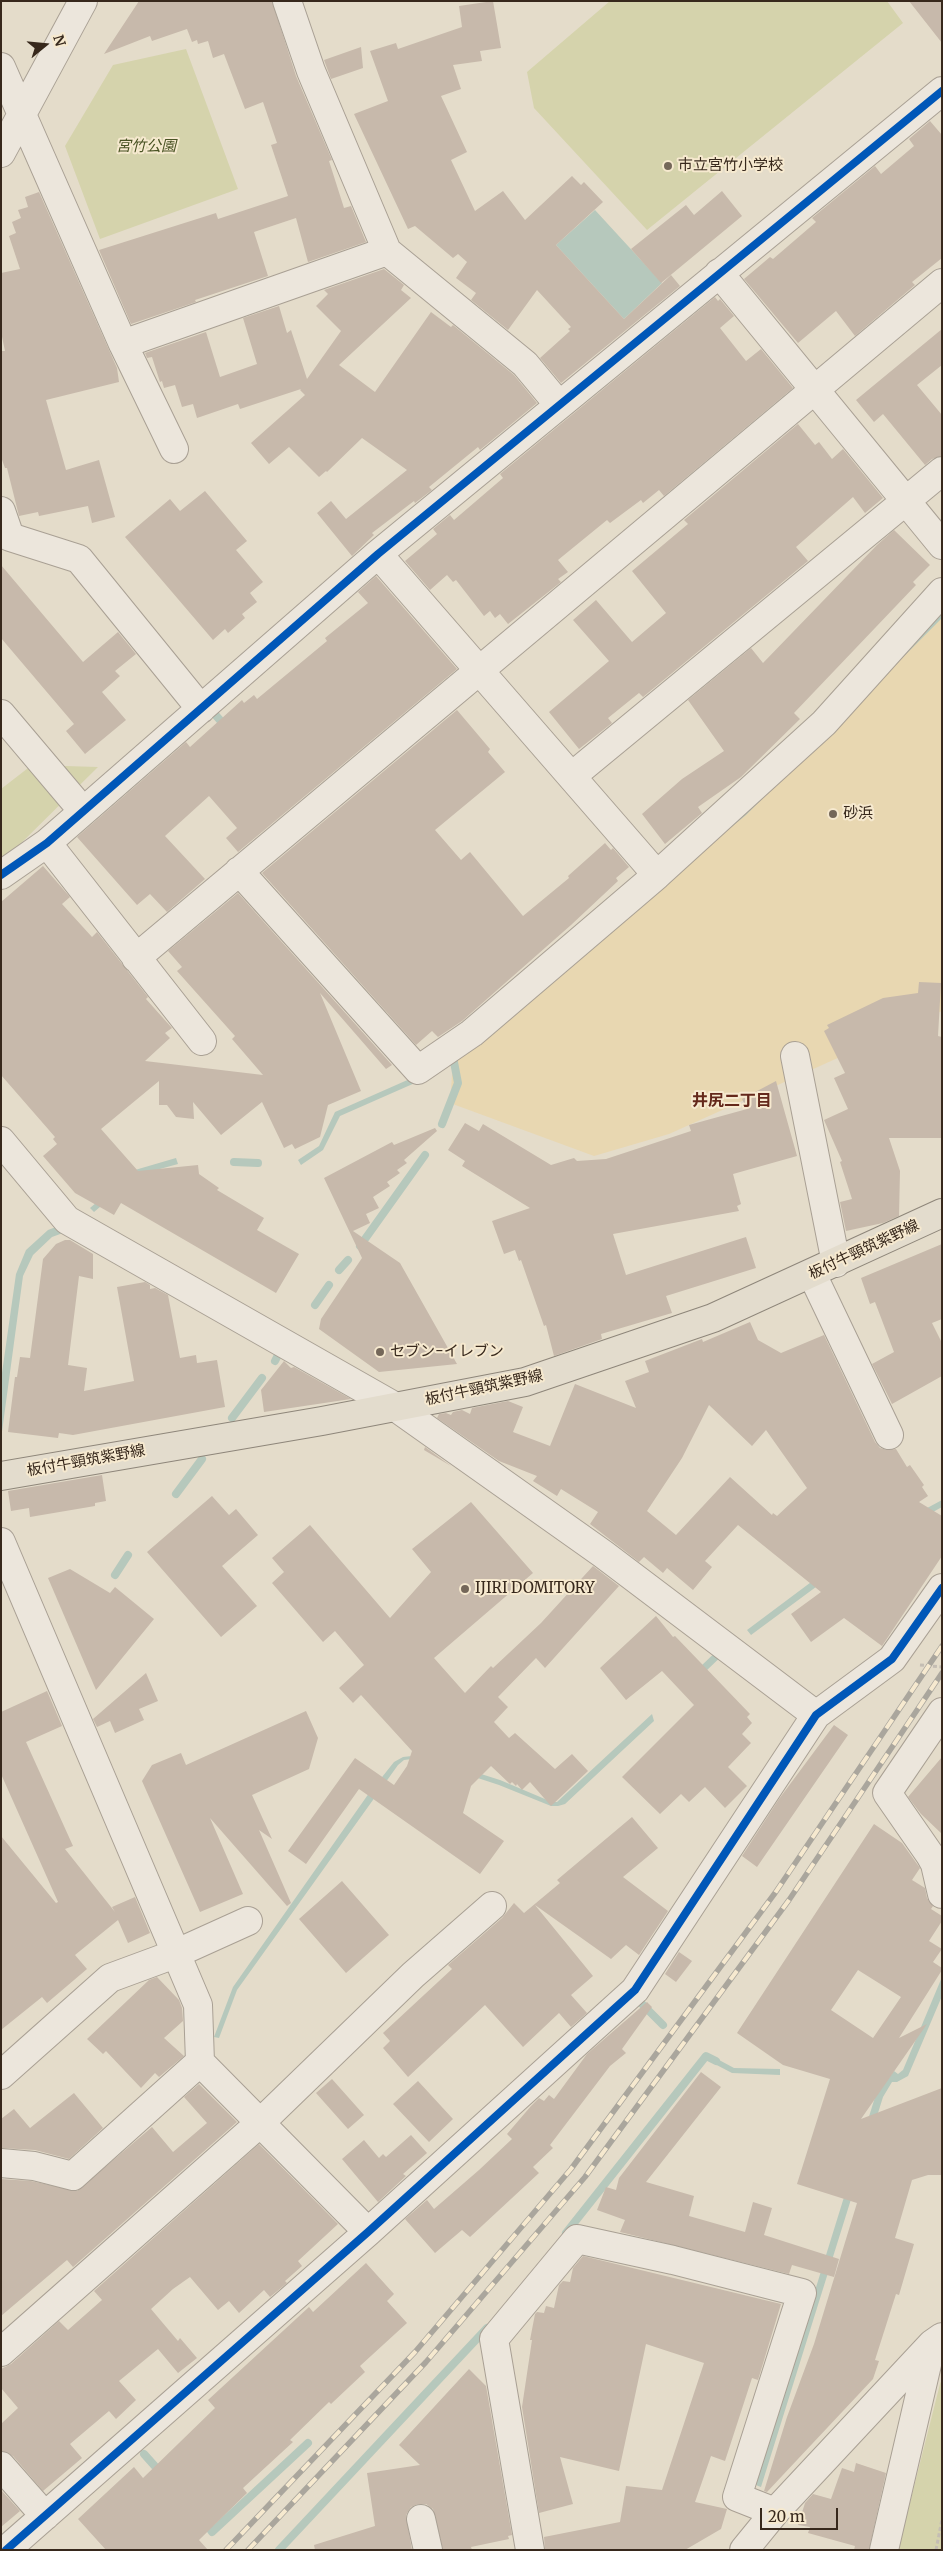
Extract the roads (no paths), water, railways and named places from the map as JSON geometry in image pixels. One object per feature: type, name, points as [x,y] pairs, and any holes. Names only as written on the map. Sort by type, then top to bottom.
[{"type":"main road","name":"板付牛頸筑紫野線","points":[[1,1476],[498,1388],[558,1372],[713,1318],[942,1213]]},
{"type":"street","points":[[1,153],[83,1]]},
{"type":"street","points":[[287,1],[311,71],[387,251],[526,364],[559,405]]},
{"type":"street","points":[[1,67],[123,344],[174,449]]},
{"type":"street","points":[[1,875],[47,843],[378,554],[942,91]]},
{"type":"street","points":[[123,344],[387,251]]},
{"type":"street","points":[[719,273],[942,545]]},
{"type":"street","points":[[136,958],[942,283]]},
{"type":"street","points":[[572,776],[942,471]]},
{"type":"street","points":[[1,510],[10,537],[80,559],[201,709]]},
{"type":"street","points":[[378,554],[657,875]]},
{"type":"street","points":[[240,871],[418,1070],[472,1033],[657,875],[824,723],[942,592]]},
{"type":"street","points":[[1,714],[83,811]]},
{"type":"street","points":[[47,843],[202,1041]]},
{"type":"street","points":[[796,1056],[836,1262]]},
{"type":"street","points":[[1,1141],[67,1220],[394,1406],[603,1554],[816,1715]]},
{"type":"street","points":[[812,1274],[889,1435]]},
{"type":"street","points":[[1,1542],[175,1954],[198,2004],[200,2062],[368,2232]]},
{"type":"street","points":[[6,2550],[368,2232],[635,1990],[816,1715],[892,1659],[942,1588]]},
{"type":"street","points":[[942,1712],[887,1792],[935,1864],[942,1894]]},
{"type":"street","points":[[1,2352],[260,2123],[413,1976],[492,1906]]},
{"type":"street","points":[[1,2075],[110,1978],[175,1954],[248,1921]]},
{"type":"street","points":[[1,2163],[34,2166],[73,2176],[200,2062]]},
{"type":"street","points":[[530,2550],[494,2339],[577,2239],[673,2260],[802,2293],[737,2497],[775,2512]]},
{"type":"street","points":[[744,2550],[775,2512],[937,2341]]},
{"type":"street","points":[[884,2550],[937,2341]]},
{"type":"street","points":[[1,2466],[44,2516]]},
{"type":"street","points":[[421,2519],[428,2550]]},
{"type":"waterway","points":[[212,711],[226,727]]},
{"type":"waterway","points":[[442,1124],[458,1083],[453,1057]]},
{"type":"waterway","points":[[360,1246],[425,1155]]},
{"type":"waterway","points":[[234,1162],[258,1163]]},
{"type":"waterway","points":[[339,1270],[348,1260]]},
{"type":"waterway","points":[[315,1305],[329,1285]]},
{"type":"waterway","points":[[275,1361],[281,1349]]},
{"type":"waterway","points":[[232,1418],[262,1378]]},
{"type":"waterway","points":[[176,1494],[202,1459]]},
{"type":"waterway","points":[[115,1575],[128,1555]]},
{"type":"waterway","points":[[642,2004],[663,2025]]},
{"type":"waterway","points":[[566,2233],[706,2056],[716,2061]]},
{"type":"waterway","points":[[279,2550],[487,2328]]},
{"type":"waterway","points":[[205,2522],[212,2532],[308,2443]]},
{"type":"waterway","points":[[144,2454],[161,2473]]},
{"type":"railway","points":[[226,2550],[415,2352],[571,2169],[775,1893],[942,1646]]},
{"type":"railway","points":[[248,2550],[426,2362],[585,2177],[789,1900],[942,1673]]},
{"type":"place","name":"市立宮竹小学校","points":[[668,166]]},
{"type":"place","name":"砂浜","points":[[833,814]]},
{"type":"place","name":"セブン-イレブン","points":[[380,1352]]},
{"type":"place","name":"IJIRI DOMITORY","points":[[465,1589]]},
{"type":"district","name":"井尻二丁目","points":[[732,1101]]},
{"type":"park label","name":"宮竹公園","points":[[146,147]]}]
